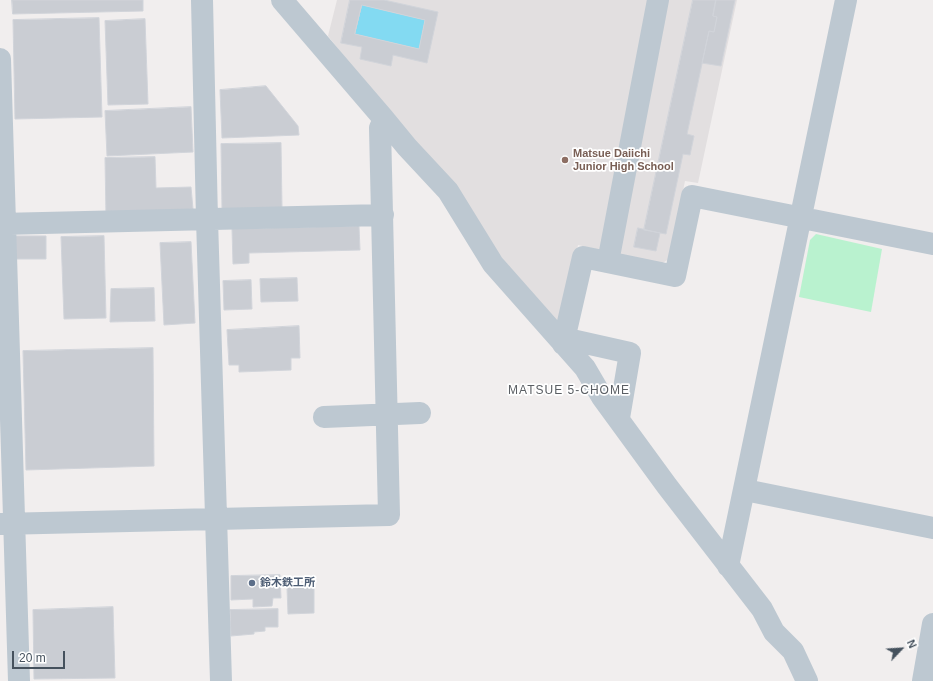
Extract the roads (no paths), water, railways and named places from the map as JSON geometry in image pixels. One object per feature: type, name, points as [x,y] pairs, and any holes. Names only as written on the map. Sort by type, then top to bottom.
[{"type":"street","points":[[202,0],[215,519],[221,681]]},
{"type":"street","points":[[282,0],[407,147],[448,191],[493,264],[585,368],[602,397],[619,418],[667,486],[762,609],[774,632],[793,651],[807,681]]},
{"type":"street","points":[[608,262],[658,0]]},
{"type":"street","points":[[728,566],[802,218],[846,0]]},
{"type":"street","points":[[0,59],[8,524],[19,681]]},
{"type":"street","points":[[8,524],[389,515],[380,128],[384,119]]},
{"type":"street","points":[[563,344],[583,257],[676,276],[692,196],[933,244]]},
{"type":"street","points":[[2,224],[383,215]]},
{"type":"street","points":[[563,344],[572,340],[630,353],[619,418]]},
{"type":"street","points":[[324,417],[420,413]]},
{"type":"street","points":[[745,490],[933,528]]},
{"type":"street","points":[[923,681],[933,624]]},
{"type":"water","points":[[362,5],[425,20],[419,49],[355,34]]},
{"type":"place","name":"Matsue Daiichi Junior High School","points":[[565,160]]},
{"type":"place","name":"鈴木鉄工所","points":[[252,583]]},
{"type":"district","name":"MATSUE 5-CHOME","points":[[569,391]]}]
